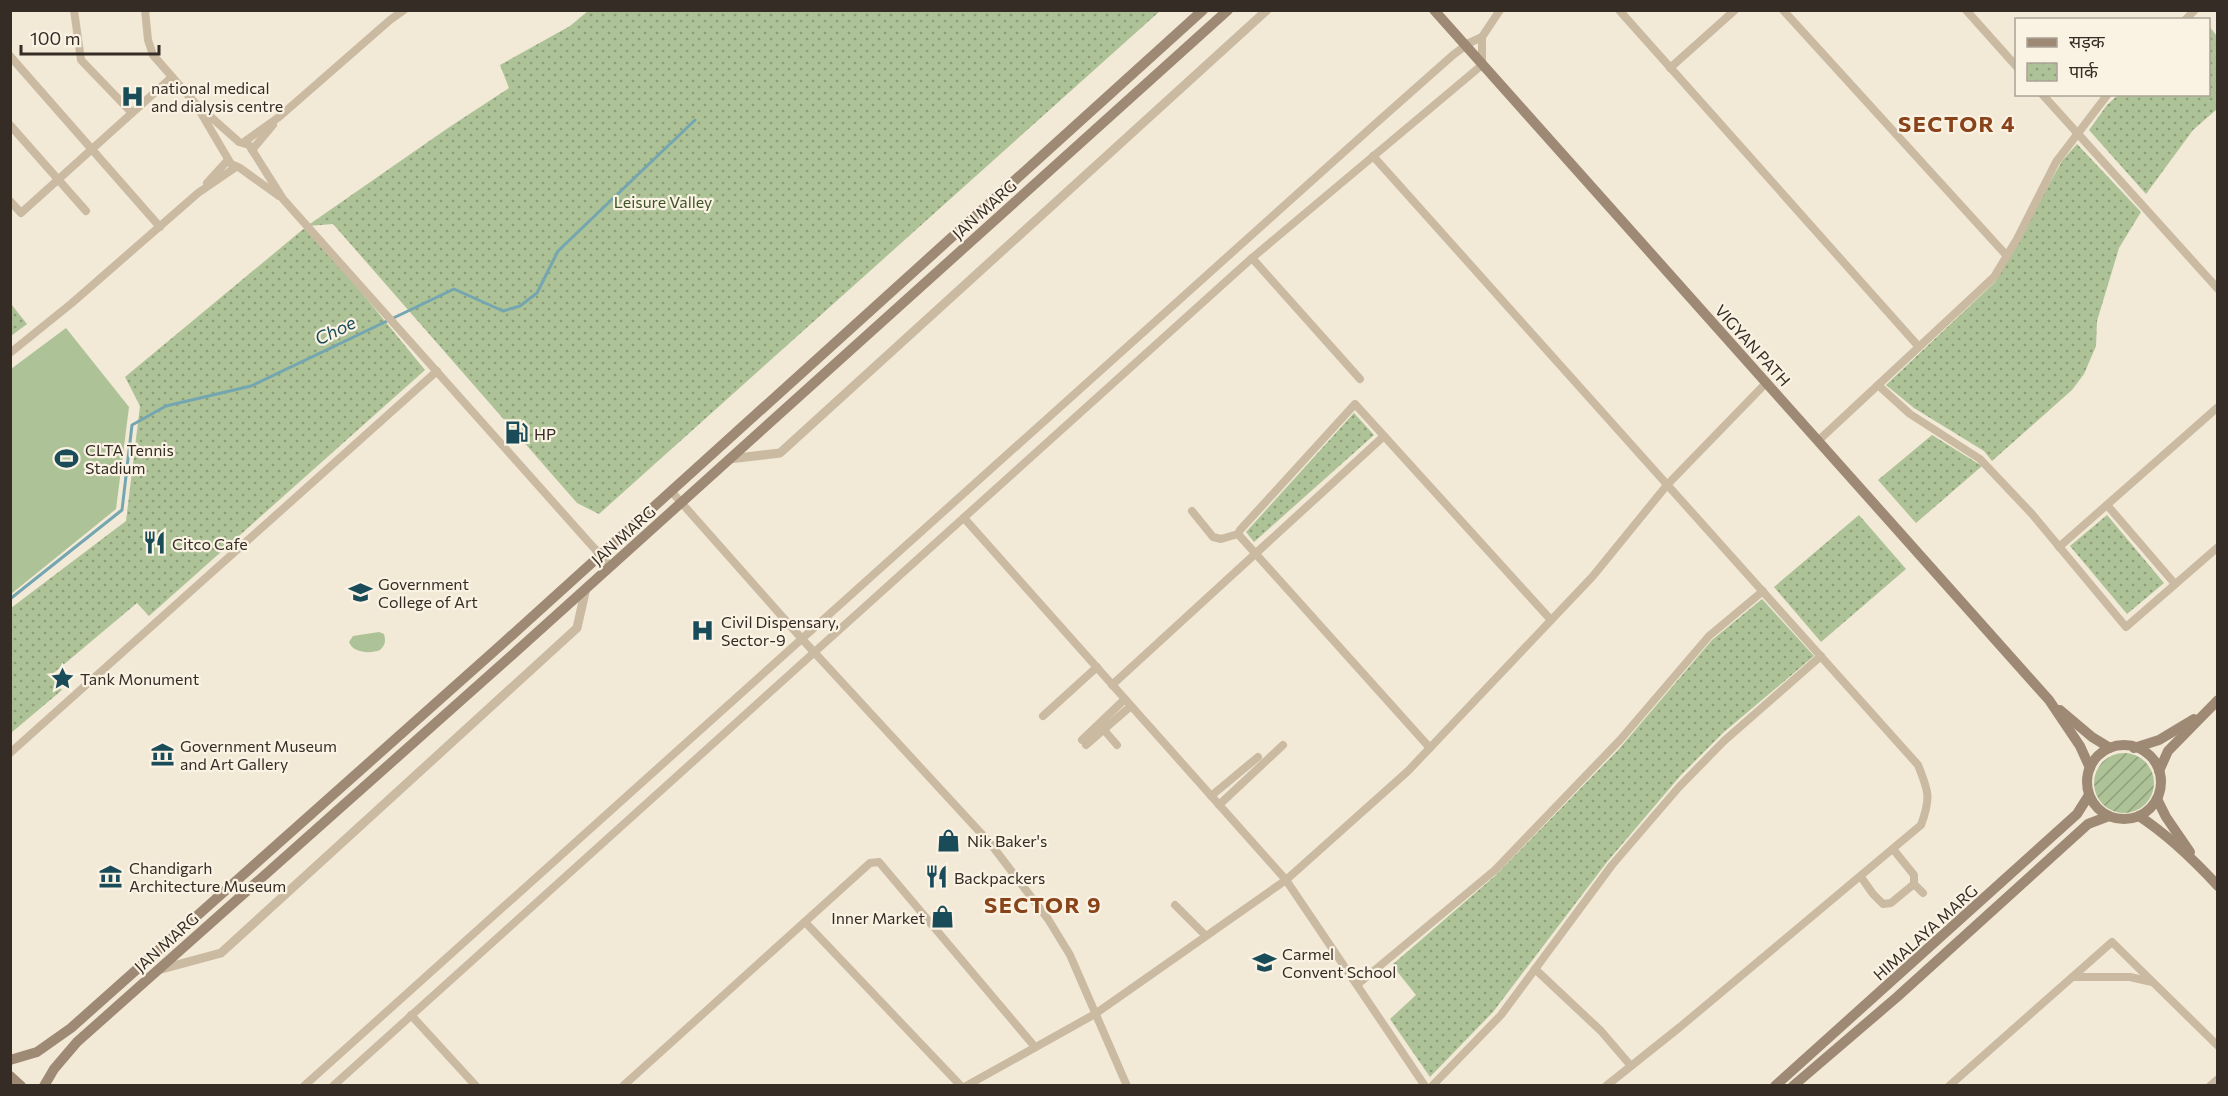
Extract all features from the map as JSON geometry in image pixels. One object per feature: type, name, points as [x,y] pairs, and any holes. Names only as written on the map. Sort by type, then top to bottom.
[{"type":"main road","name":"JAN MARG","points":[[10,1060],[37,1052],[71,1028],[600,555],[1203,10]]},
{"type":"main road","name":"JAN MARG","points":[[44,1086],[54,1069],[77,1042],[1228,10]]},
{"type":"main road","name":"VIGYAN PATH","points":[[1434,10],[2049,700],[2080,746],[2090,768]]},
{"type":"main road","name":"VIGYAN PATH","points":[[2049,700],[2092,737],[2110,748]]},
{"type":"main road","points":[[2159,771],[2169,751],[2217,700]]},
{"type":"main road","points":[[2134,748],[2159,740],[2204,712]]},
{"type":"main road","points":[[2125,745],[2141,750],[2151,757],[2159,771],[2161,783],[2157,799],[2150,809],[2139,816],[2123,819],[2109,816],[2097,808],[2089,795],[2087,782],[2090,768],[2098,756],[2110,748],[2125,745]]},
{"type":"main road","name":"HIMALAYA MARG","points":[[1775,1086],[2026,862],[2077,814],[2089,795]]},
{"type":"main road","points":[[2157,799],[2166,817],[2200,867]]},
{"type":"main road","name":"HIMALAYA MARG","points":[[1793,1086],[1897,997],[2088,824],[2109,816]]},
{"type":"main road","points":[[2139,816],[2156,827],[2200,867],[2217,886]]},
{"type":"main road","points":[[10,1076],[21,1086]]},
{"type":"street","points":[[74,10],[81,60],[132,113]]},
{"type":"street","points":[[145,10],[147,40],[153,55],[194,102],[253,152],[283,199],[610,566]]},
{"type":"street","points":[[10,353],[72,303],[198,193],[227,158],[230,146],[242,142],[279,117],[404,10]]},
{"type":"street","points":[[729,459],[780,453],[1267,10]]},
{"type":"street","points":[[304,1086],[1374,125],[1466,46],[1482,38],[1500,10]]},
{"type":"street","points":[[1619,10],[1919,348]]},
{"type":"street","points":[[1670,68],[1735,10]]},
{"type":"street","points":[[1783,10],[2007,256]]},
{"type":"street","points":[[1966,10],[2015,65]]},
{"type":"street","points":[[333,1086],[1252,258],[1482,65],[1482,38]]},
{"type":"street","points":[[10,56],[160,227]]},
{"type":"street","points":[[10,201],[21,213],[172,77]]},
{"type":"street","points":[[2044,96],[2217,289]]},
{"type":"street","points":[[1819,440],[1995,277],[2056,162],[2106,96]]},
{"type":"street","points":[[194,102],[227,158],[283,199]]},
{"type":"street","points":[[198,193],[238,168],[250,164],[253,152],[279,117]]},
{"type":"street","points":[[10,125],[86,211]]},
{"type":"street","points":[[1373,156],[1918,765],[1926,786],[1929,805],[1921,825],[1606,1086]]},
{"type":"street","points":[[1252,258],[1360,379]]},
{"type":"street","points":[[10,753],[436,371]]},
{"type":"street","points":[[966,1086],[1095,1014],[1286,880],[1408,771],[1593,576],[1667,485],[1767,382]]},
{"type":"street","points":[[1878,386],[1910,414],[1980,459],[2032,514],[2126,627],[2217,547]]},
{"type":"street","points":[[1192,511],[1217,539],[1238,534],[1356,404],[1551,620]]},
{"type":"street","points":[[2059,547],[2217,406]]},
{"type":"street","points":[[1112,685],[1384,436]]},
{"type":"street","points":[[671,491],[802,639],[990,843],[1042,910],[1070,955],[1127,1086]]},
{"type":"street","points":[[2107,504],[2175,584]]},
{"type":"street","points":[[964,518],[1286,880],[1425,1086]]},
{"type":"street","points":[[1238,534],[1430,748]]},
{"type":"street","points":[[158,970],[221,953],[578,628],[586,588]]},
{"type":"street","points":[[1358,984],[1495,870],[1620,740],[1709,636],[1763,591]]},
{"type":"street","points":[[1432,1086],[1501,1015],[1612,865],[1679,787],[1724,741],[1821,656]]},
{"type":"street","points":[[1042,716],[1097,668]]},
{"type":"street","points":[[1128,702],[1104,730],[1084,742],[1128,702]]},
{"type":"street","points":[[1104,730],[1117,745]]},
{"type":"street","points":[[1219,805],[1283,745]]},
{"type":"street","points":[[1211,796],[1258,757]]},
{"type":"street","points":[[1893,849],[1914,874],[1914,884],[1923,893]]},
{"type":"street","points":[[623,1086],[870,863],[879,862],[1035,1047]]},
{"type":"street","points":[[1861,877],[1883,904],[1891,903],[1914,884]]},
{"type":"street","points":[[1175,905],[1206,936]]},
{"type":"street","points":[[805,922],[961,1086]]},
{"type":"street","points":[[1949,1086],[2112,942],[2217,1046]]},
{"type":"street","points":[[1535,969],[1601,1031],[1631,1066]]},
{"type":"street","points":[[2073,977],[2130,977],[2153,982]]},
{"type":"street","points":[[411,1015],[476,1086]]},
{"type":"street","points":[[2210,1086],[2217,1079]]},
{"type":"green space","name":"Leisure Valley","points":[[588,11],[1160,11],[599,514],[577,503],[333,224],[307,226],[509,88],[500,65],[570,26]]},
{"type":"green space","points":[[2210,27],[2217,36],[2217,109],[2193,130],[2146,194],[2089,130],[2107,105],[2117,96],[2210,96]]},
{"type":"green space","points":[[2077,144],[2141,212],[2119,248],[2097,321],[2096,346],[2084,374],[2072,390],[1992,461],[1984,451],[1914,408],[1886,385],[1995,282],[2062,161]]},
{"type":"green space","points":[[307,226],[425,370],[149,616],[137,603],[50,676],[62,690],[11,733],[11,608],[126,521],[140,406],[125,377]]},
{"type":"green space","points":[[11,304],[27,324],[10,336]]},
{"type":"green space","name":"CLTA Tennis Stadium","points":[[66,328],[129,407],[116,509],[11,594],[11,369]]},
{"type":"green space","points":[[1354,413],[1374,435],[1254,542],[1246,532]]},
{"type":"green space","points":[[1932,435],[1982,466],[1916,523],[1878,480]]},
{"type":"green space","points":[[1859,515],[1906,569],[1821,642],[1774,587]]},
{"type":"green space","points":[[2107,515],[2164,583],[2127,614],[2070,546]]},
{"type":"green space","points":[[1762,599],[1814,656],[1724,732],[1681,775],[1607,862],[1493,1012],[1430,1077],[1390,1019],[1416,995],[1392,965],[1496,875],[1619,749],[1712,640]]},
{"type":"green space","points":[[379,632],[384,634],[385,639],[380,650],[362,652],[351,646],[349,642],[353,636]]},
{"type":"green space","points":[[2118,753],[2130,753],[2141,758],[2149,766],[2154,783],[2152,795],[2141,808],[2130,813],[2118,813],[2107,808],[2099,800],[2094,789],[2094,777],[2099,766],[2107,758]]},
{"type":"waterway","name":"Choe","points":[[10,599],[122,510],[132,425],[166,406],[251,386],[454,289],[503,311],[520,306],[537,293],[558,251],[695,120]]},
{"type":"place","name":"national medical and dialysis centre","points":[[133,96]]},
{"type":"place","name":"HP","points":[[516,433]]},
{"type":"place","name":"CLTA Tennis Stadium","points":[[67,458]]},
{"type":"place","name":"Citco Cafe","points":[[154,543]]},
{"type":"place","name":"Government College of Art","points":[[360,592]]},
{"type":"place","name":"Civil Dispensary, Sector-9","points":[[703,630]]},
{"type":"place","name":"Tank Monument","points":[[62,678]]},
{"type":"place","name":"Government Museum and Art Gallery","points":[[162,754]]},
{"type":"place","name":"Nik Baker's","points":[[949,840]]},
{"type":"place","name":"Chandigarh Architecture Museum","points":[[111,876]]},
{"type":"place","name":"Backpackers","points":[[936,877]]},
{"type":"place","name":"Inner Market","points":[[943,917]]},
{"type":"place","name":"Carmel Convent School","points":[[1264,962]]},
{"type":"district","name":"SECTOR 4","points":[[1957,123]]},
{"type":"district","name":"SECTOR 9","points":[[1043,904]]}]
